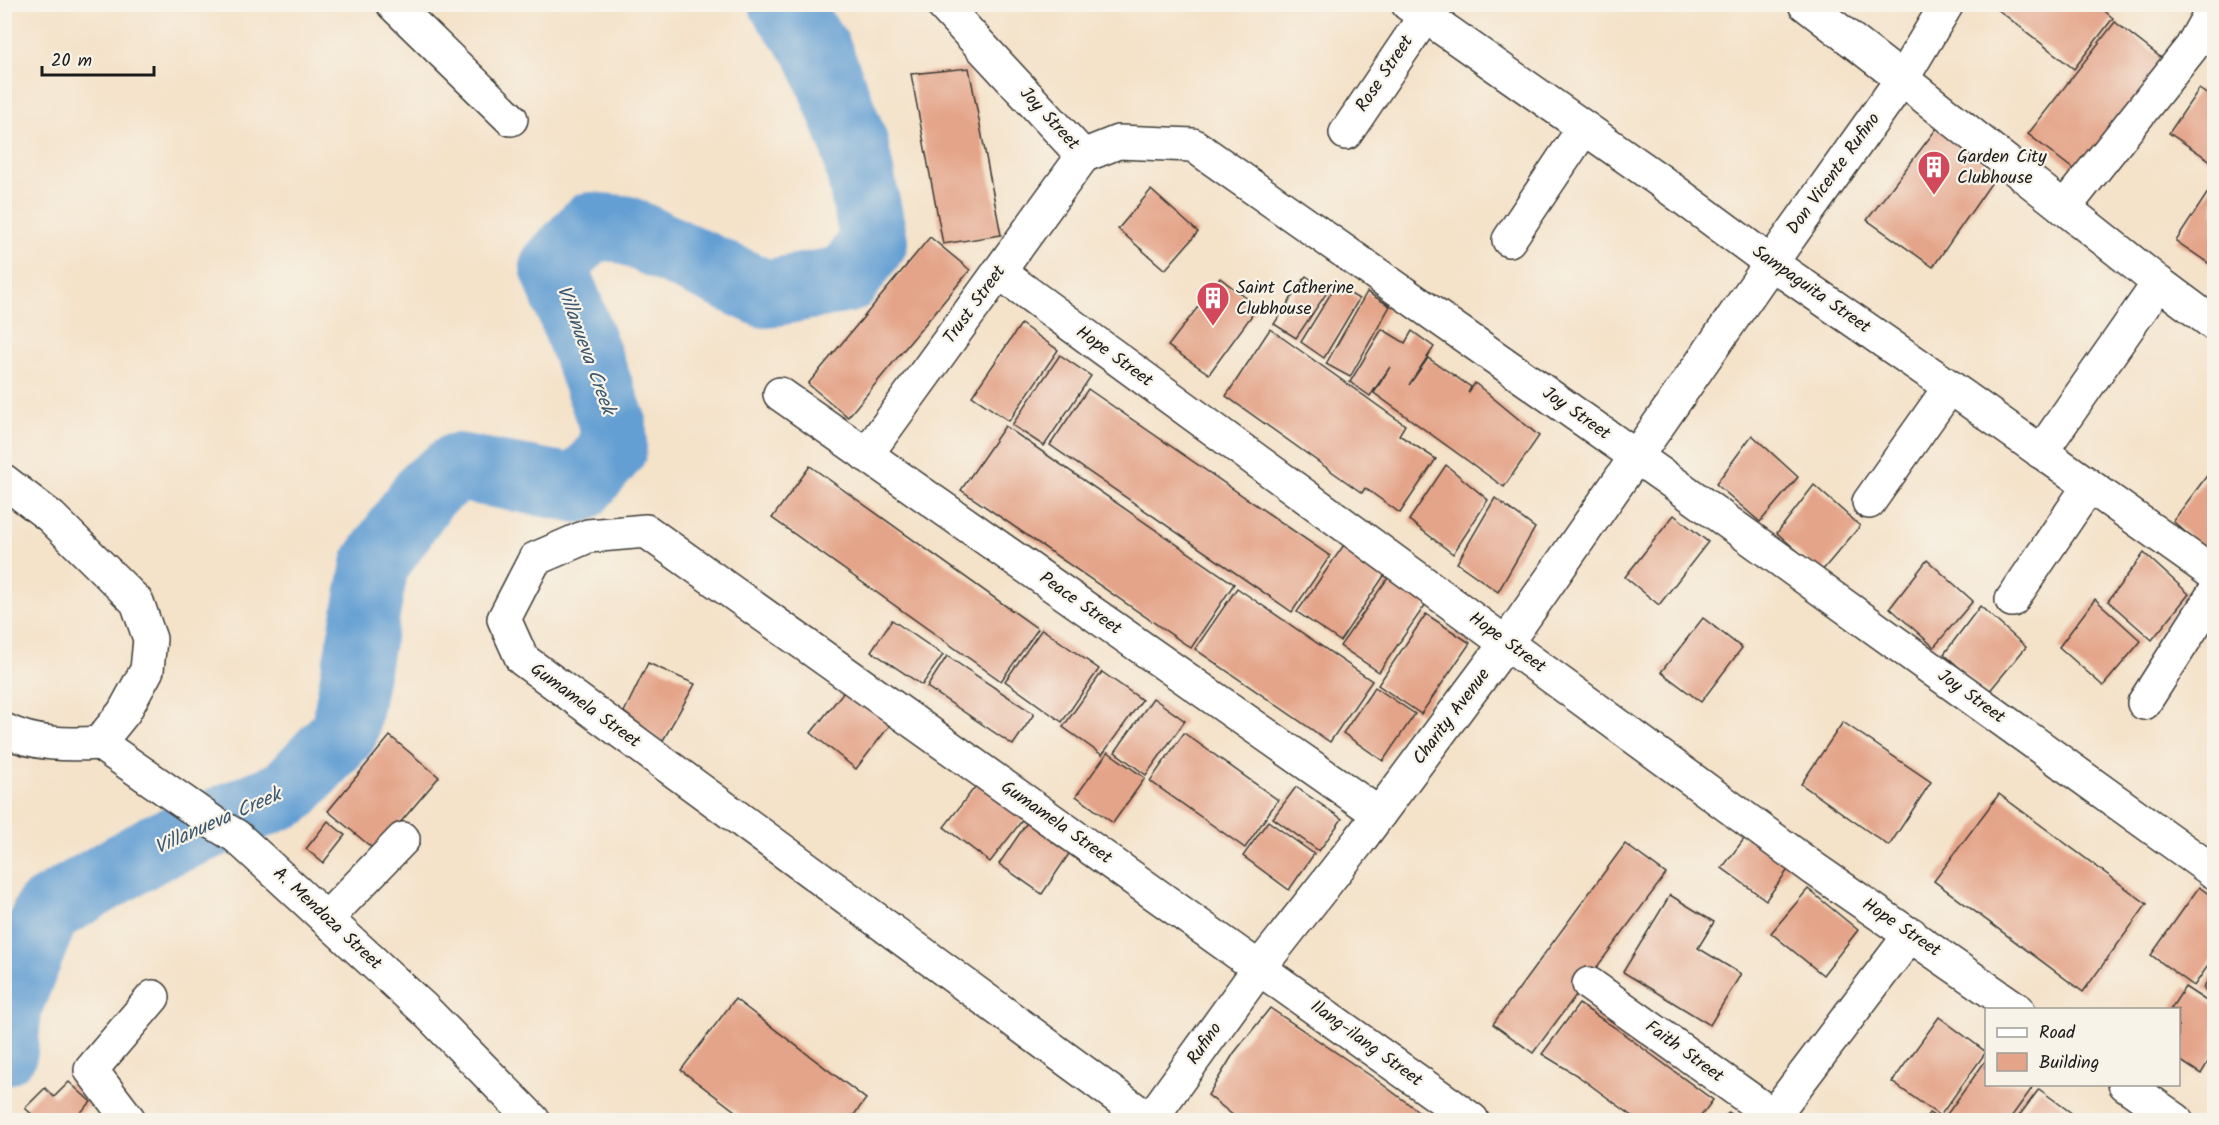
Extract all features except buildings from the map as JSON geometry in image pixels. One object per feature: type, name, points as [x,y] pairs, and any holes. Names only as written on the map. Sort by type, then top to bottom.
[{"type":"street","points":[[393,4],[511,119]]},
{"type":"street","name":"Joy Street","points":[[942,4],[1083,156],[1118,142],[1193,145],[1635,456],[2214,872]]},
{"type":"street","points":[[1805,4],[2214,324]]},
{"type":"street","name":"Don Vicente Rufino","points":[[1676,400],[1902,79],[1947,4]]},
{"type":"street","points":[[2064,208],[2191,48],[2214,7]]},
{"type":"street","name":"Sampaguita Street","points":[[1416,10],[2214,574]]},
{"type":"street","name":"Rose Street","points":[[1346,133],[1416,10]]},
{"type":"street","points":[[1509,240],[1584,128]]},
{"type":"street","name":"Trust Street","points":[[866,455],[1083,156]]},
{"type":"street","name":"Hope Street","points":[[999,272],[1813,868],[2015,1008]]},
{"type":"street","points":[[2041,452],[2159,283]]},
{"type":"street","points":[[1869,502],[1950,387]]},
{"type":"street","name":"Peace Street","points":[[780,394],[1379,814]]},
{"type":"street","name":"Charity Avenue","points":[[1260,967],[1379,814],[1507,642],[1676,400]]},
{"type":"street","points":[[4,481],[51,517],[137,602],[150,639],[147,670],[124,712],[99,743],[65,745],[34,741],[4,730]]},
{"type":"street","points":[[2012,600],[2090,486]]},
{"type":"street","name":"Gumamela Street","points":[[1149,1120],[522,659],[504,620],[534,559],[588,536],[646,531],[1260,967]]},
{"type":"street","points":[[2144,703],[2214,593]]},
{"type":"street","name":"A. Mendoza Street","points":[[99,743],[225,830],[424,1009],[533,1120]]},
{"type":"street","points":[[326,919],[403,839]]},
{"type":"street","points":[[1776,1118],[1911,934]]},
{"type":"street","name":"Rufino","points":[[1149,1120],[1260,967]]},
{"type":"street","name":"Ilang-ilang Street","points":[[1260,967],[1473,1120]]},
{"type":"street","name":"Faith Street","points":[[1589,984],[1776,1118]]},
{"type":"street","points":[[129,1120],[91,1070],[153,997]]},
{"type":"street","points":[[2128,1086],[2176,1120]]},
{"type":"waterway","name":"Villanueva Creek","points":[[4,1051],[8,1007],[47,911],[155,848],[287,793],[344,732],[375,565],[426,491],[457,467],[579,489],[613,449],[613,424],[554,266],[591,226],[624,229],[765,294],[847,279],[874,241],[854,143],[818,51],[783,4]]},
{"type":"place","name":"Garden City Clubhouse","points":[[1934,196]]},
{"type":"place","name":"Saint Catherine Clubhouse","points":[[1213,327]]}]
